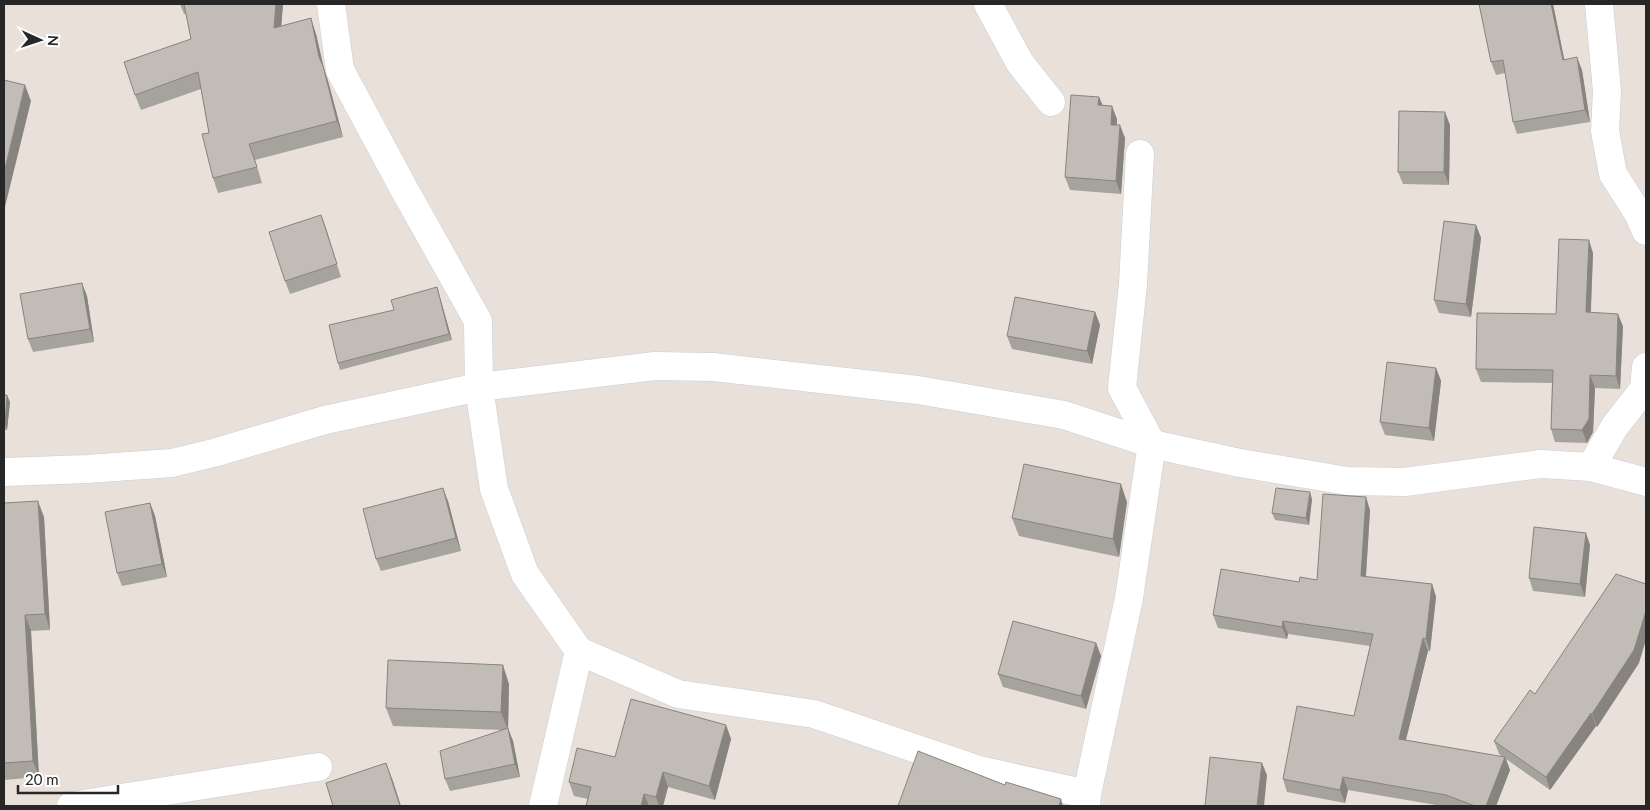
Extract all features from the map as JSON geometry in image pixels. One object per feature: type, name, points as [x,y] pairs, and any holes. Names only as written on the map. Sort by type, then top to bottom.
[{"type":"street","points":[[331,4],[340,70],[478,321],[479,387],[494,489],[525,574],[579,651],[678,694],[814,714],[979,770],[1086,800],[1129,598],[1152,444],[1122,388],[1133,284],[1140,154]]},
{"type":"street","points":[[988,4],[1020,63],[1051,102]]},
{"type":"street","points":[[1599,4],[1607,91],[1605,131],[1613,174],[1638,213],[1646,232]]},
{"type":"street","points":[[4,472],[87,470],[172,463],[326,420],[479,387],[655,366],[713,367],[918,390],[1064,415],[1152,444],[1240,463],[1347,481],[1405,482],[1541,464],[1591,467],[1646,482]]},
{"type":"street","points":[[1591,467],[1616,426],[1644,388],[1646,368]]},
{"type":"street","points":[[543,806],[579,651]]},
{"type":"street","points":[[71,806],[318,767]]},
{"type":"building","points":[[184,4],[276,4],[274,28],[311,18],[319,57],[337,121],[249,144],[257,167],[213,178],[202,134],[209,133],[198,72],[135,95],[124,62],[191,39]]},
{"type":"building","points":[[1479,4],[1551,4],[1563,60],[1577,57],[1585,110],[1513,122],[1503,60],[1491,62]]},
{"type":"building","points":[[4,80],[25,85],[4,173]]},
{"type":"building","points":[[1071,95],[1099,97],[1098,105],[1112,106],[1111,125],[1120,125],[1116,181],[1065,177]]},
{"type":"building","points":[[1399,111],[1445,112],[1444,172],[1398,172]]},
{"type":"building","points":[[321,215],[337,264],[285,281],[269,232]]},
{"type":"building","points":[[1444,221],[1476,225],[1466,304],[1434,300]]},
{"type":"building","points":[[1559,239],[1589,240],[1586,312],[1618,314],[1616,376],[1590,375],[1589,419],[1582,430],[1551,429],[1553,370],[1476,369],[1477,313],[1556,314]]},
{"type":"building","points":[[82,283],[90,329],[28,339],[20,294]]},
{"type":"building","points":[[437,287],[449,334],[338,363],[329,325],[394,310],[391,300]]},
{"type":"building","points":[[1015,297],[1095,312],[1087,351],[1007,336]]},
{"type":"building","points":[[1387,362],[1436,368],[1429,428],[1380,422]]},
{"type":"building","points":[[4,395],[7,395],[5,424],[4,424]]},
{"type":"building","points":[[1024,464],[1121,484],[1113,539],[1012,518]]},
{"type":"building","points":[[443,488],[456,538],[376,559],[363,509]]},
{"type":"building","points":[[1276,488],[1310,492],[1306,518],[1272,513]]},
{"type":"building","points":[[1323,494],[1366,497],[1361,576],[1432,584],[1426,639],[1423,638],[1399,739],[1505,757],[1486,806],[1475,806],[1446,795],[1343,777],[1340,790],[1283,779],[1297,706],[1354,716],[1373,634],[1283,621],[1282,627],[1213,615],[1221,569],[1299,582],[1300,577],[1317,580]]},
{"type":"building","points":[[38,501],[45,614],[25,615],[33,761],[4,763],[4,503]]},
{"type":"building","points":[[150,503],[162,564],[117,573],[105,512]]},
{"type":"building","points":[[1534,527],[1586,533],[1580,584],[1529,578]]},
{"type":"building","points":[[1616,574],[1646,584],[1646,611],[1634,650],[1592,714],[1546,777],[1494,741],[1530,690],[1535,694]]},
{"type":"building","points":[[1013,621],[1096,643],[1081,696],[998,674]]},
{"type":"building","points":[[388,660],[503,665],[501,712],[386,708]]},
{"type":"building","points":[[631,699],[726,725],[709,786],[663,772],[656,797],[644,794],[641,806],[586,806],[591,787],[569,782],[577,748],[615,757]]},
{"type":"building","points":[[508,728],[515,764],[445,779],[440,751]]},
{"type":"building","points":[[918,751],[1005,785],[1006,782],[1061,799],[1059,806],[898,806]]},
{"type":"building","points":[[1210,757],[1262,763],[1257,806],[1205,806]]},
{"type":"building","points":[[386,763],[400,806],[333,806],[326,783]]}]
